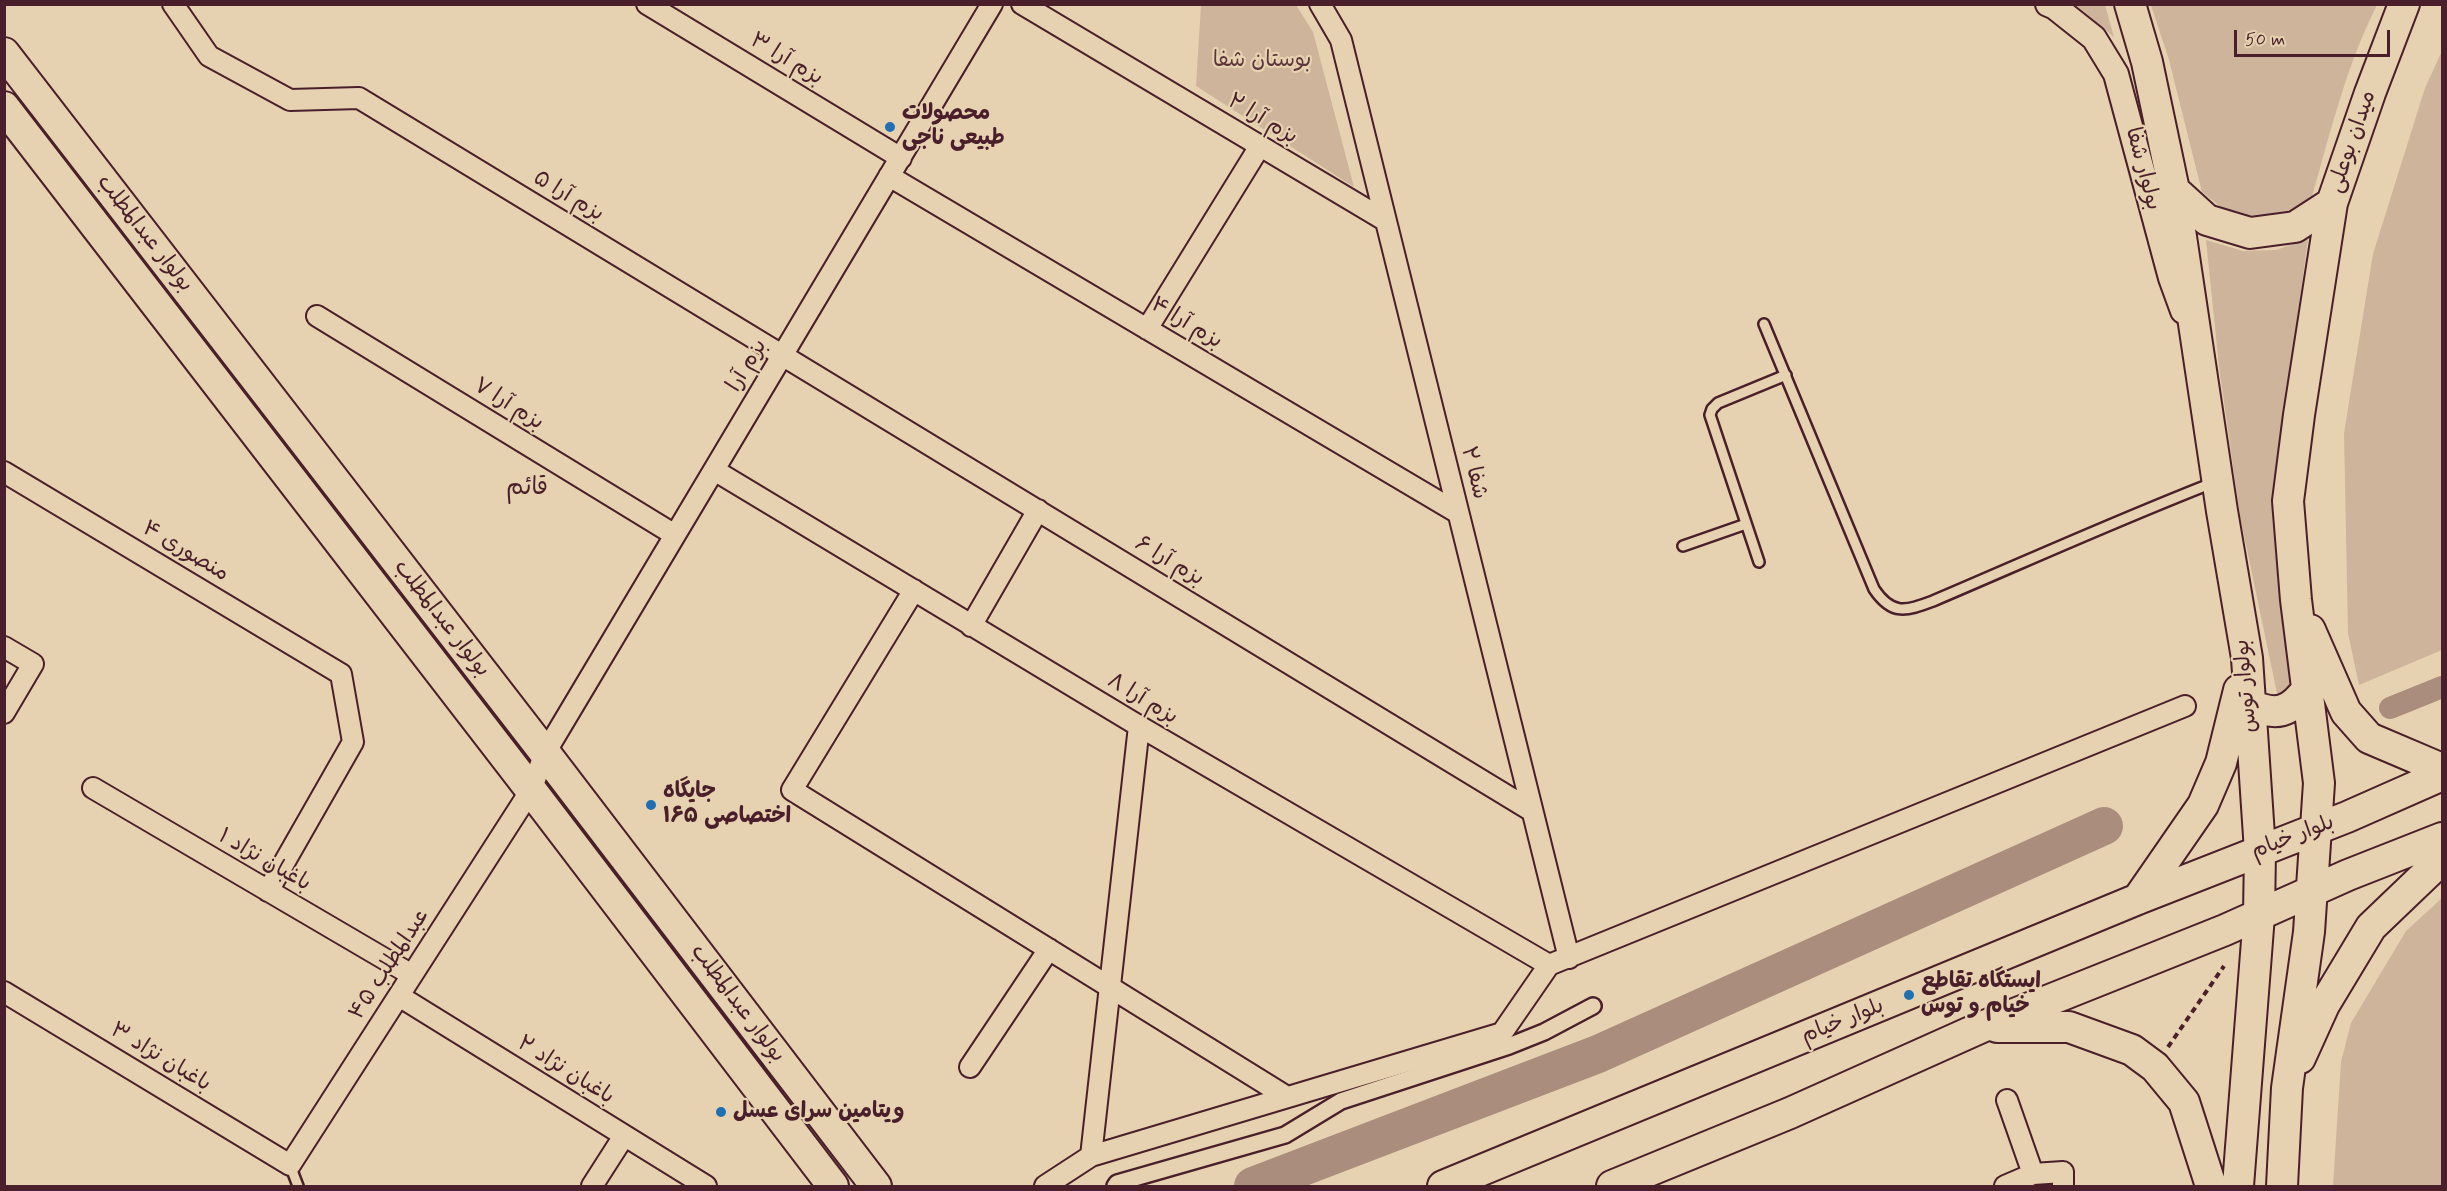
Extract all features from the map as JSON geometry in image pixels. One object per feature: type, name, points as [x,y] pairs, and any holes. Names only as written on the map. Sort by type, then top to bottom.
[{"type":"main road","points":[[2130,4],[2146,62],[2174,190]]},
{"type":"main road","name":"میدان بوعلی","points":[[2174,190],[2207,220],[2250,233],[2295,227],[2332,203],[2377,73],[2404,4]]},
{"type":"main road","name":"بولوار عبدالمطلب","points":[[4,53],[876,1186]]},
{"type":"main road","name":"بولوار عبدالمطلب","points":[[4,107],[833,1186]]},
{"type":"main road","name":"بولوار توس","points":[[2174,190],[2217,481],[2247,658],[2260,851],[2259,915],[2238,1186]]},
{"type":"main road","points":[[2282,1186],[2287,1088],[2309,932],[2319,783],[2296,600],[2288,501],[2332,203]]},
{"type":"main road","points":[[2296,600],[2346,712],[2369,738],[2442,769]]},
{"type":"main road","points":[[2138,899],[2203,805],[2221,763],[2247,658]]},
{"type":"main road","points":[[2249,704],[2265,712],[2282,711],[2298,703],[2308,688]]},
{"type":"main road","name":"بلوار خیام","points":[[1443,1186],[2442,775]]},
{"type":"main road","points":[[1612,1186],[1790,1113],[1982,1027],[2442,838]]},
{"type":"main road","points":[[2287,1088],[2324,1005],[2371,927],[2442,859]]},
{"type":"main road","points":[[1982,1027],[2069,1027],[2132,1050],[2154,1066],[2184,1102],[2211,1186]]},
{"type":"street","name":"بزم آرا ۵","points":[[172,4],[209,56],[290,100],[359,98],[782,355]]},
{"type":"street","name":"بزم آرا ۳","points":[[647,4],[900,158]]},
{"type":"street","name":"بزم آرا","points":[[545,753],[992,4]]},
{"type":"street","name":"بزم آرا ۲","points":[[1022,4],[1386,220]]},
{"type":"street","name":"شفا ۲","points":[[1320,4],[1341,40],[1569,958]]},
{"type":"street","name":"بولوار شفا","points":[[2048,4],[2094,38],[2116,74],[2171,278],[2199,357]]},
{"type":"street","points":[[1147,329],[1260,146]]},
{"type":"street","name":"بزم آرا ۴","points":[[889,176],[1458,513]]},
{"type":"street","name":"بزم آرا ۷","points":[[317,316],[675,536]]},
{"type":"street","name":"بزم آرا ۶","points":[[782,355],[1532,811]]},
{"type":"street","name":"بزم آرا ۸","points":[[714,470],[1138,726],[1549,965]]},
{"type":"street","name":"منصوری ۴","points":[[4,472],[341,674],[352,742],[268,891]]},
{"type":"street","points":[[971,626],[1038,510]]},
{"type":"street","points":[[914,590],[792,790],[1287,1097]]},
{"type":"street","points":[[4,646],[33,664],[4,713]]},
{"type":"street","points":[[1045,1186],[1091,1156],[1502,1033],[1549,965],[2185,706]]},
{"type":"street","points":[[1091,1156],[1138,726]]},
{"type":"street","name":"عبدالمطلب ۴۵","points":[[290,1165],[531,790],[545,753]]},
{"type":"street","name":"باغبان نژاد ۱","points":[[93,788],[412,975]]},
{"type":"street","points":[[970,1066],[1049,949]]},
{"type":"street","name":"باغبان نژاد ۳","points":[[4,992],[290,1165]]},
{"type":"street","name":"باغبان نژاد ۲","points":[[399,996],[706,1186]]},
{"type":"street","points":[[1114,1186],[1117,1183],[1175,1165],[1286,1135],[1341,1101],[1509,1046],[1544,1032],[1593,1006]]},
{"type":"street","points":[[2007,1100],[2034,1174]]},
{"type":"street","points":[[592,1186],[624,1136]]},
{"type":"street","points":[[2005,1186],[2034,1174],[2063,1172],[2063,1186]]},
{"type":"lane","points":[[1764,324],[1874,589],[1883,603],[1897,610],[1911,609],[1933,601],[2074,542],[2132,514],[2217,481]]},
{"type":"lane","points":[[1759,562],[1712,426],[1712,409],[1724,400],[1786,375]]},
{"type":"lane","points":[[1683,546],[1746,524]]},
{"type":"lane","points":[[290,1165],[298,1186]]},
{"type":"path","points":[[2154,1066],[2223,966]]},
{"type":"green space","name":"بوستان شفا","points":[[1201,5],[1296,5],[1313,32],[1354,187],[1196,86]]},
{"type":"green space","points":[[2076,5],[2105,5],[2114,37]]},
{"type":"green space","points":[[2151,5],[2377,5],[2356,52],[2311,200],[2290,213],[2267,218],[2243,217],[2221,207],[2202,192],[2169,60]]},
{"type":"green space","points":[[2442,51],[2442,650],[2359,685],[2348,633],[2344,433],[2373,254],[2425,88]]},
{"type":"green space","points":[[2308,239],[2289,380],[2278,504],[2295,693],[2278,698],[2240,516],[2219,366],[2206,240],[2243,251],[2276,250]]},
{"type":"green space","points":[[2442,898],[2442,1186],[2333,1186],[2341,1062],[2351,1023],[2406,931]]},
{"type":"waterway","points":[[2390,708],[2442,687]]},
{"type":"waterway","points":[[1253,1186],[1598,1054],[2104,826]]},
{"type":"place","name":"محصولات طبیعی ناجی","points":[[890,127]]},
{"type":"place","name":"جایگاه اختصاصی ۱۶۵","points":[[651,805]]},
{"type":"place","name":"ایستگاه تقاطع خیام و توس","points":[[1909,995]]},
{"type":"place","name":"ویتامین سرای عسل","points":[[721,1112]]},
{"type":"district","name":"قائم","points":[[527,489]]}]
